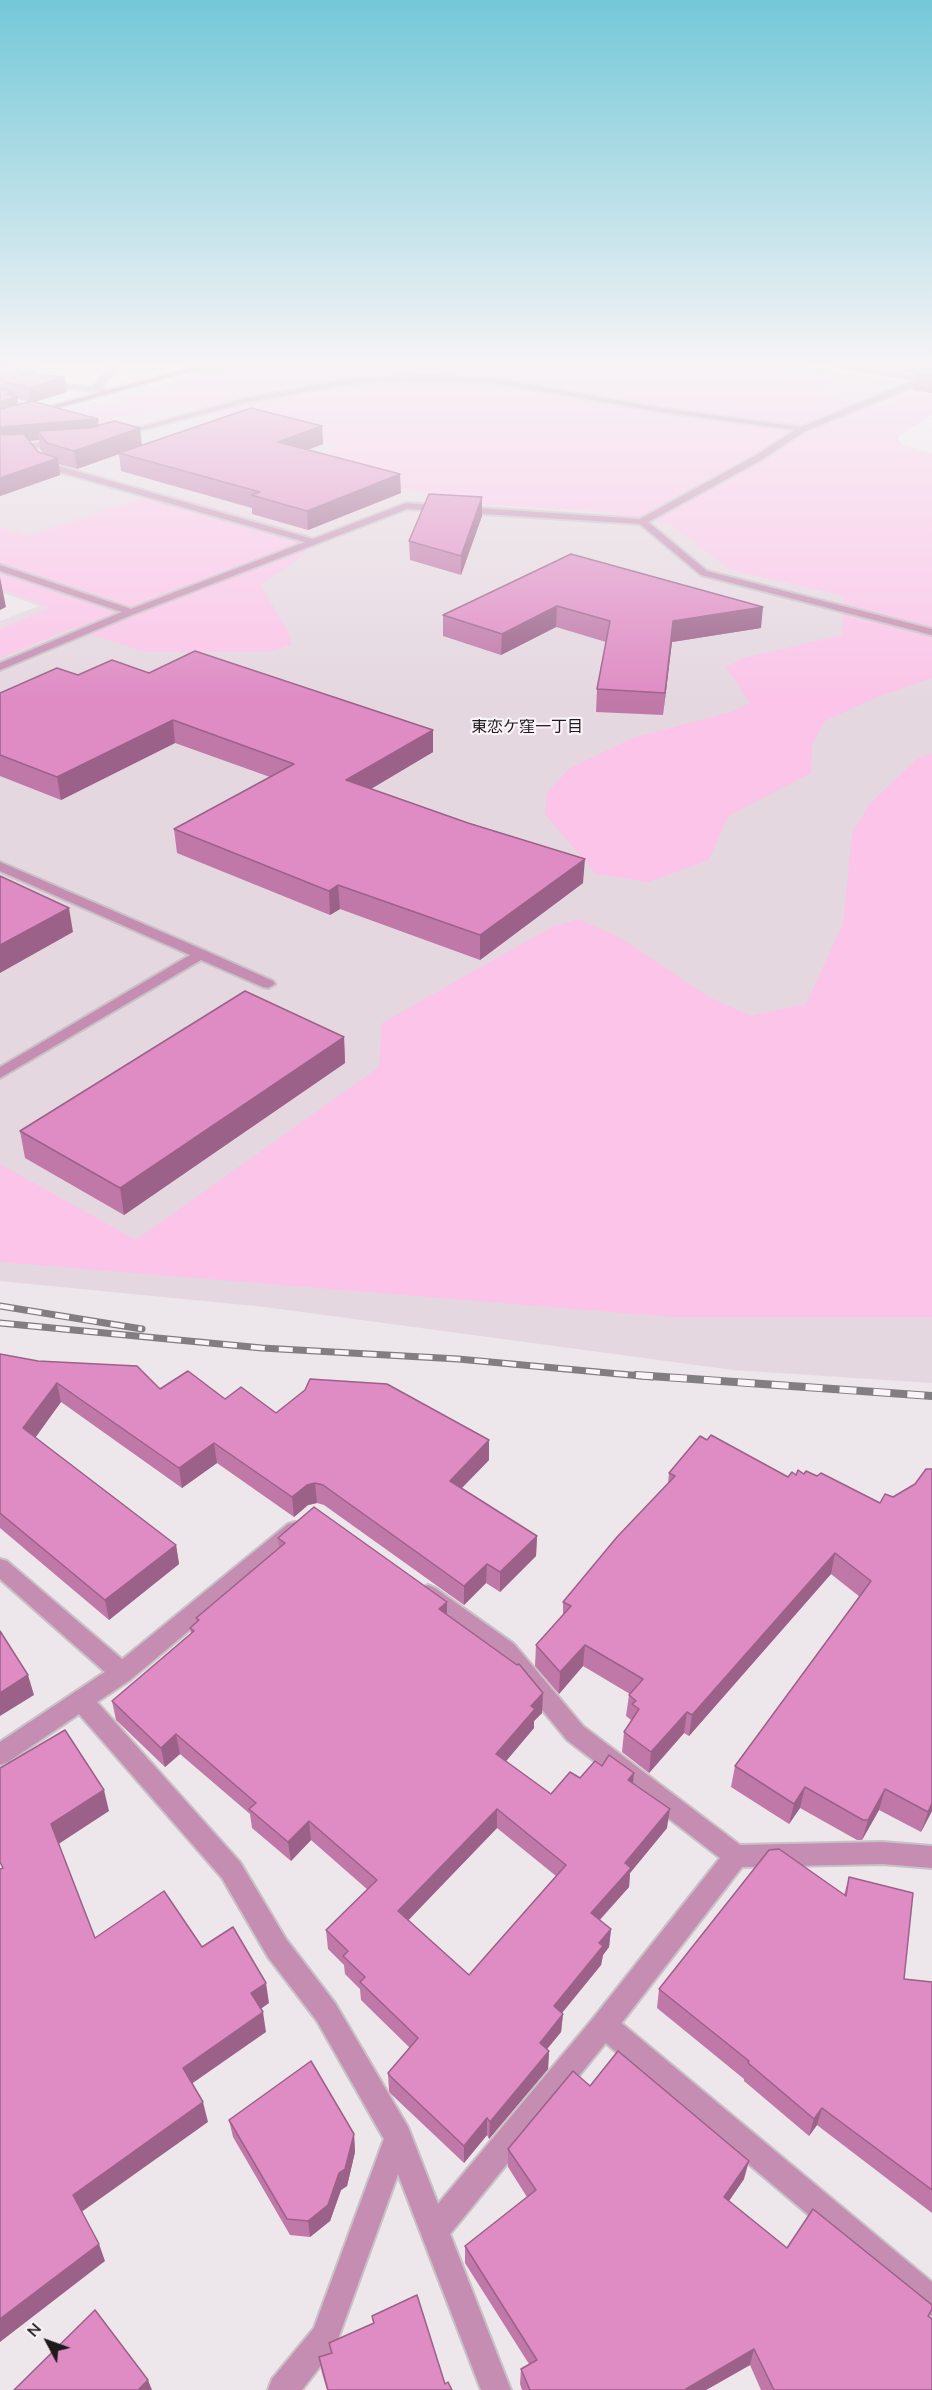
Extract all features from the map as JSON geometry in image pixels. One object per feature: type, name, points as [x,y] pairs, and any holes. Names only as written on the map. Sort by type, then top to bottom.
[{"type":"street","points":[[89,478],[315,542]]},
{"type":"street","points":[[0,667],[131,612],[406,506],[642,522],[724,478]]},
{"type":"street","points":[[642,522],[704,573],[932,632]]},
{"type":"street","points":[[0,568],[131,612]]},
{"type":"street","points":[[0,866],[268,984]]},
{"type":"street","points":[[0,1073],[201,954]]},
{"type":"street","points":[[0,1755],[122,1673],[307,1520]]},
{"type":"street","points":[[0,1567],[122,1673]]},
{"type":"street","points":[[411,1582],[506,1650],[575,1733],[736,1856],[882,1854],[932,1857]]},
{"type":"street","points":[[82,1702],[231,1870],[277,1948],[326,2012],[398,2137],[496,2390]]},
{"type":"street","points":[[435,2229],[604,2025],[736,1856]]},
{"type":"street","points":[[604,2025],[932,2301]]},
{"type":"street","points":[[283,2390],[325,2337],[398,2137]]},
{"type":"shaded area","points":[[0,478],[932,478],[932,1383],[733,1370],[265,1307],[0,1281],[0,621],[39,606],[0,592]]},
{"type":"shaded area","points":[[365,478],[932,478],[932,678],[877,697],[825,721],[812,745],[811,773],[728,816],[709,860],[648,882],[596,874],[545,814],[547,793],[570,768],[633,738],[730,712],[750,703],[726,667],[743,658],[842,635],[844,596],[731,570],[669,524],[596,511],[462,503]]},
{"type":"shaded area","points":[[176,496],[306,534],[304,555],[260,585],[287,629],[292,645],[267,652],[144,652],[73,628],[0,658],[0,629],[51,608],[0,589],[0,527],[26,536],[143,499]]},
{"type":"shaded area","points":[[932,754],[932,1317],[673,1317],[0,1262],[0,1164],[136,1240],[379,1067],[382,1023],[552,927],[578,919],[619,937],[707,996],[751,1016],[806,1004],[843,924],[852,833],[869,805],[917,759]]},
{"type":"building","points":[[208,478],[391,478],[307,511],[251,495],[260,492]]},
{"type":"building","points":[[429,494],[482,497],[461,556],[409,541]]},
{"type":"building","points":[[571,554],[763,607],[673,621],[665,693],[597,689],[610,621],[557,606],[502,634],[443,615]]},
{"type":"building","points":[[195,651],[433,730],[346,780],[468,823],[585,859],[480,935],[338,885],[329,891],[174,829],[294,764],[173,720],[57,777],[0,755],[0,693],[57,668],[78,675],[112,660],[149,673]]},
{"type":"building","points":[[0,876],[69,908],[0,945]]},
{"type":"building","points":[[245,991],[344,1037],[120,1188],[20,1131]]},
{"type":"building","points":[[0,1354],[38,1361],[137,1366],[160,1389],[188,1371],[225,1399],[241,1387],[276,1413],[305,1390],[310,1379],[387,1384],[489,1440],[450,1481],[537,1536],[500,1572],[487,1564],[464,1586],[323,1485],[315,1483],[307,1485],[292,1497],[214,1443],[179,1468],[57,1383],[23,1428],[176,1545],[105,1600],[0,1513]]},
{"type":"building","points":[[711,1435],[788,1477],[792,1472],[796,1475],[798,1470],[804,1474],[806,1471],[817,1476],[821,1473],[880,1503],[885,1494],[893,1497],[915,1484],[926,1469],[932,1469],[932,1803],[928,1812],[885,1789],[868,1820],[863,1820],[805,1787],[794,1804],[735,1766],[871,1581],[835,1553],[692,1715],[687,1712],[651,1752],[624,1732],[639,1709],[632,1704],[636,1701],[629,1695],[643,1679],[585,1645],[560,1672],[536,1645],[571,1606],[563,1602],[617,1537],[675,1476],[669,1473],[700,1436],[707,1440]]},
{"type":"building","points":[[314,1507],[447,1602],[439,1609],[517,1665],[519,1664],[543,1693],[531,1706],[535,1709],[496,1754],[551,1794],[570,1772],[580,1778],[595,1761],[602,1766],[609,1755],[634,1773],[628,1780],[670,1809],[625,1863],[631,1868],[591,1913],[611,1929],[599,1943],[603,1946],[554,2006],[563,2014],[540,2043],[549,2051],[490,2122],[487,2118],[464,2146],[388,2073],[418,2038],[360,1982],[365,1977],[343,1956],[348,1951],[326,1930],[377,1880],[309,1821],[288,1842],[249,1809],[256,1803],[176,1734],[161,1748],[112,1701],[194,1631],[190,1628],[199,1620],[196,1618],[285,1543],[278,1538]],"holes":[[[497,1809],[566,1865],[469,1975],[398,1911]]]},
{"type":"building","points":[[0,1631],[28,1675],[0,1693]]},
{"type":"building","points":[[65,1730],[104,1790],[51,1824],[95,1938],[164,1891],[202,1947],[233,1927],[266,1983],[251,1993],[263,2012],[183,2068],[203,2102],[73,2195],[99,2244],[0,2319],[0,1869],[3,1868],[0,1862],[0,1768]]},
{"type":"building","points":[[779,1849],[846,1896],[849,1877],[913,1893],[904,1979],[932,1982],[932,2190],[822,2108],[814,2119],[748,2063],[749,2061],[659,1989],[769,1850]]},
{"type":"building","points":[[618,2051],[749,2161],[724,2197],[787,2248],[813,2209],[932,2305],[928,2316],[932,2319],[932,2390],[774,2390],[754,2349],[687,2390],[530,2390],[521,2369],[537,2360],[465,2246],[536,2190],[508,2149],[573,2071],[590,2086]]},
{"type":"building","points":[[311,2061],[354,2134],[345,2169],[339,2173],[328,2205],[308,2221],[287,2219],[229,2120]]},
{"type":"building","points":[[417,2295],[445,2384],[448,2382],[452,2390],[328,2390],[319,2357],[332,2353],[329,2343],[374,2323],[372,2316]]},
{"type":"building","points":[[95,2310],[148,2380],[138,2390],[14,2390]]},
{"type":"railway","points":[[0,1306],[142,1329]]},
{"type":"railway","points":[[0,1323],[262,1348],[458,1359],[652,1377]]},
{"type":"railway","points":[[636,1375],[932,1396]]},
{"type":"district","name":"東恋ケ窪一丁目","points":[[527,728]]}]
